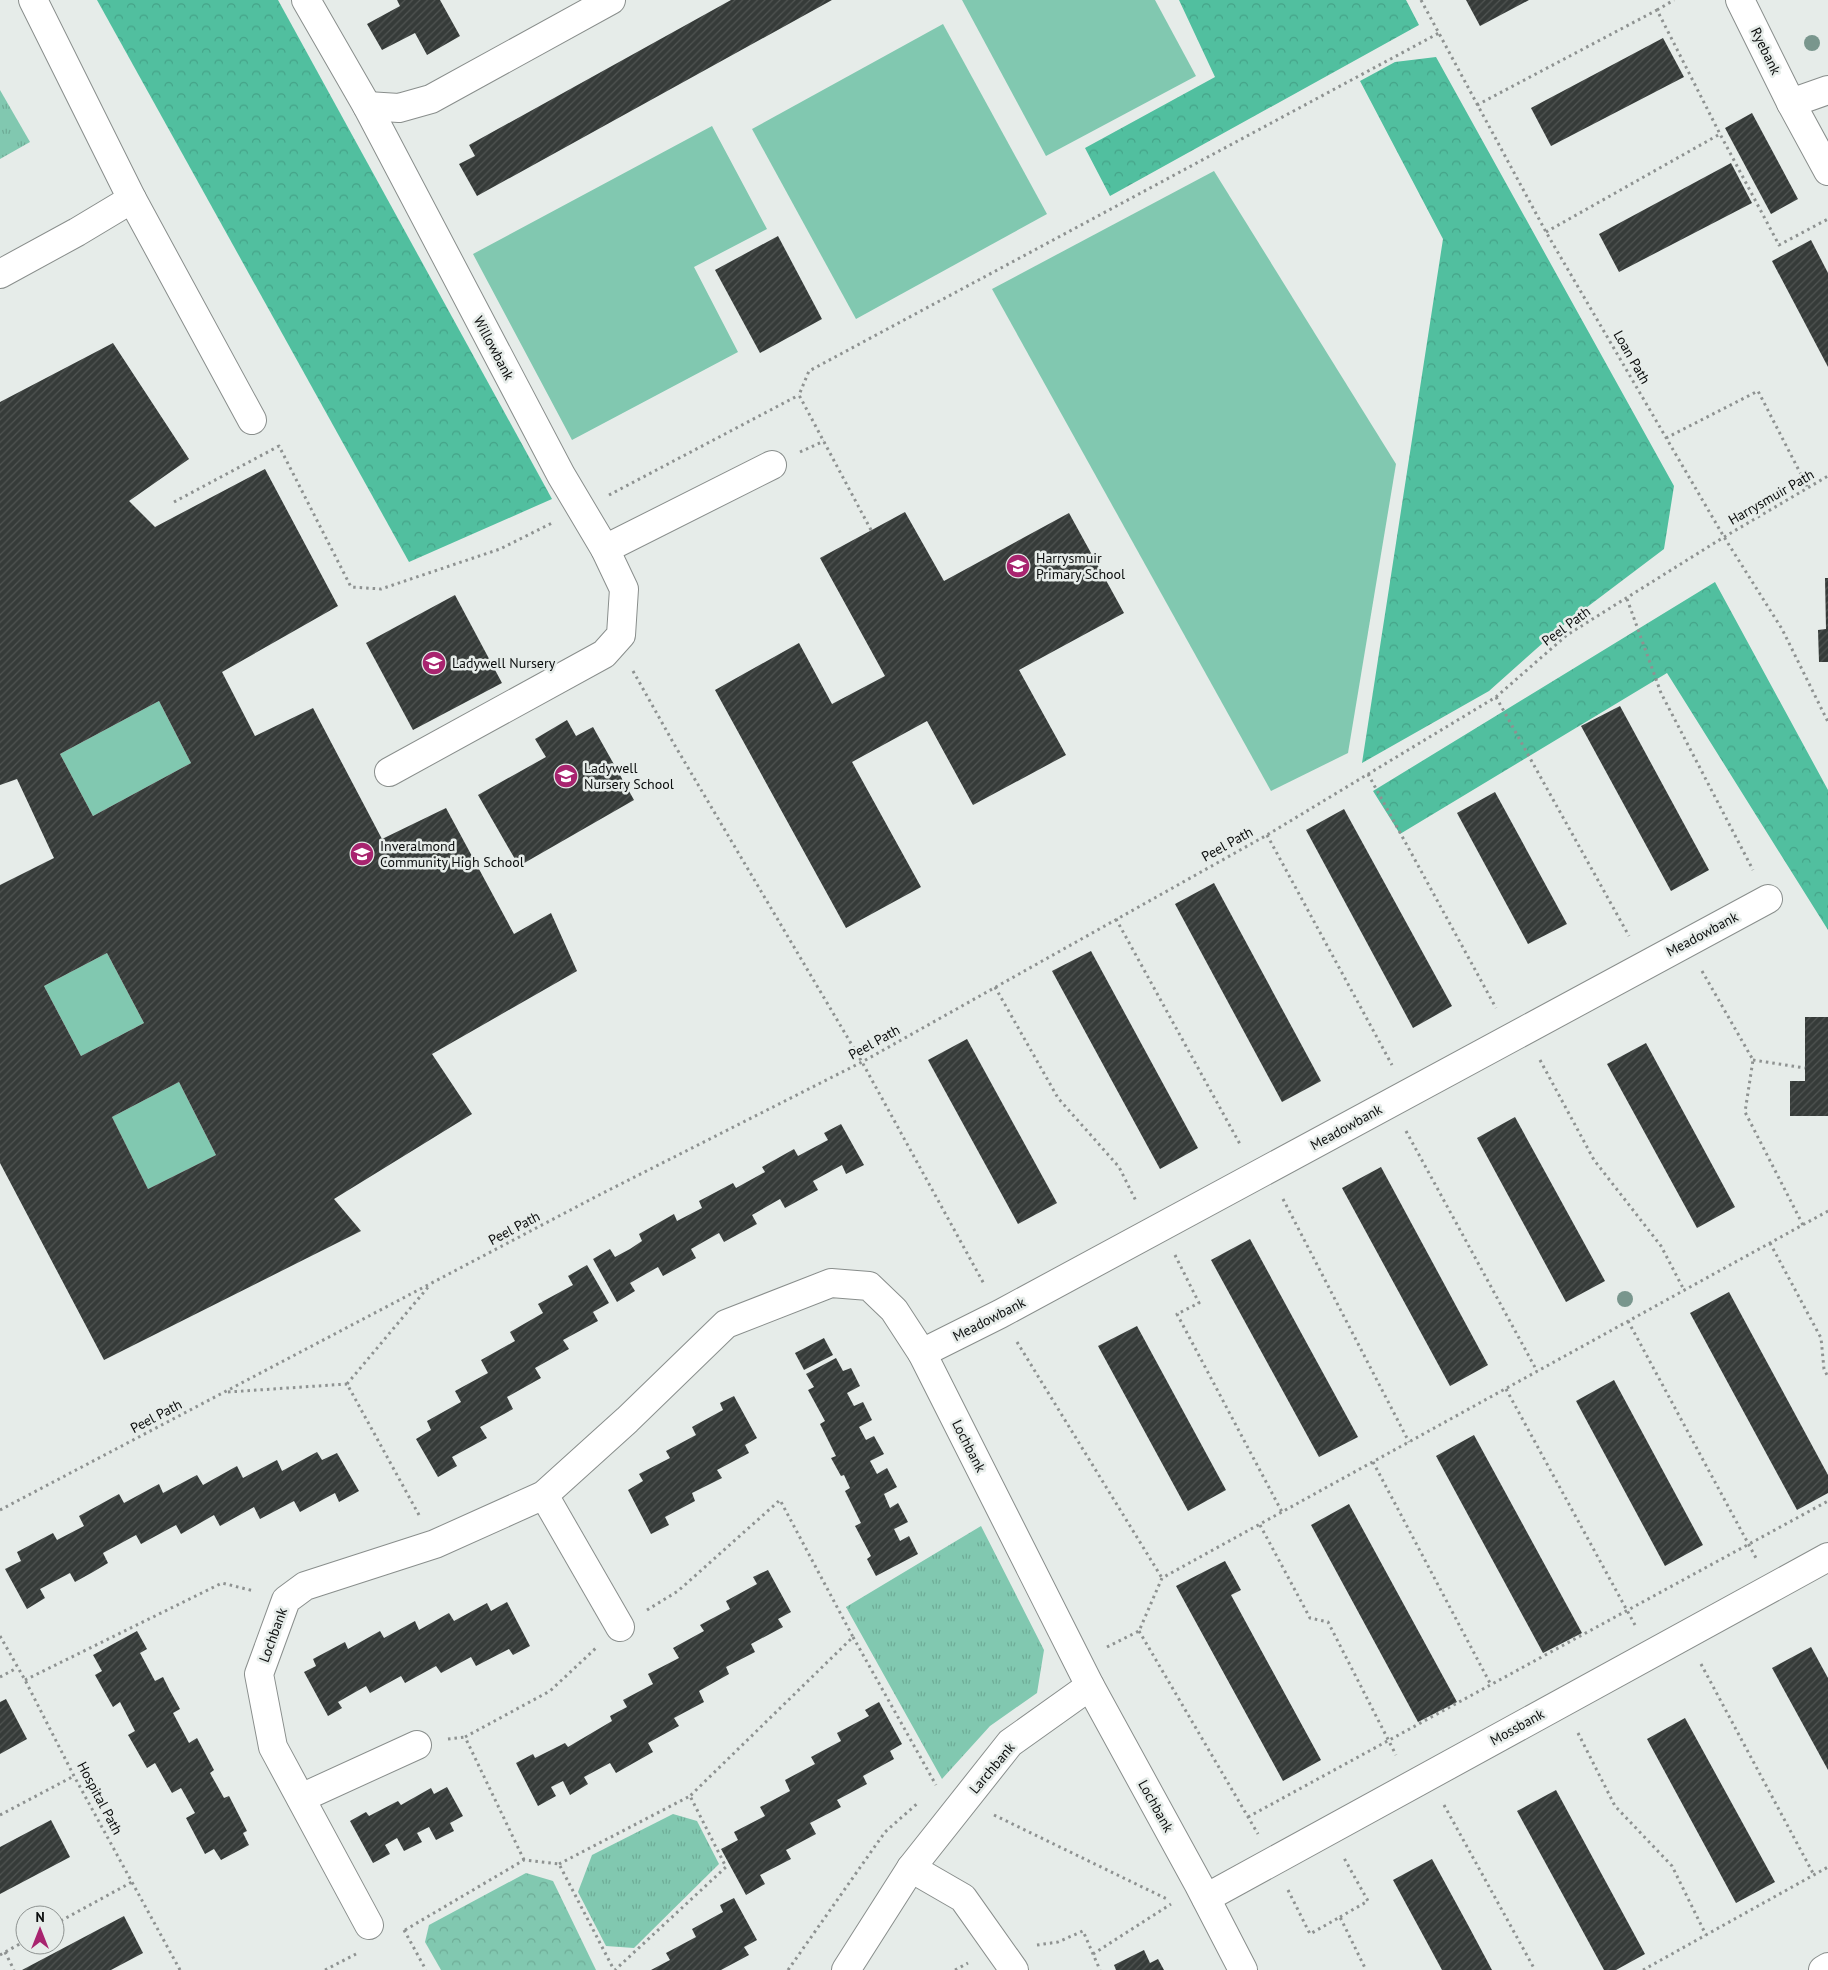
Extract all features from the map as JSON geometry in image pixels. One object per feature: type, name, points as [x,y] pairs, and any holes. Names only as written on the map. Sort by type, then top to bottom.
[{"type":"street","points":[[33,0],[132,199],[252,420]]},
{"type":"street","name":"Willowbank","points":[[306,0],[367,106],[561,475],[605,549],[624,589],[621,636]]},
{"type":"street","points":[[367,106],[399,108],[431,99],[611,0]]},
{"type":"street","name":"Ryebank","points":[[1740,0],[1791,103],[1828,171]]},
{"type":"street","points":[[1791,103],[1828,90]]},
{"type":"street","points":[[0,274],[77,232],[132,199]]},
{"type":"street","points":[[605,549],[772,464]]},
{"type":"street","points":[[389,772],[604,654],[621,636]]},
{"type":"street","name":"Meadowbank","points":[[922,1353],[1000,1314],[1768,899]]},
{"type":"street","name":"Lochbank","points":[[368,1925],[274,1747],[259,1674],[286,1600],[305,1586],[435,1544],[544,1495],[627,1420],[726,1324],[831,1283],[869,1286],[894,1310],[922,1353],[1090,1686],[1206,1898],[1243,1970]]},
{"type":"street","points":[[544,1495],[620,1627]]},
{"type":"street","name":"Mossbank","points":[[1206,1898],[1828,1557]]},
{"type":"street","name":"Larchbank","points":[[846,1970],[911,1868],[1010,1743],[1090,1686]]},
{"type":"street","points":[[301,1798],[417,1745]]},
{"type":"street","points":[[911,1868],[964,1898],[1014,1970]]},
{"type":"street","points":[[1823,1970],[1828,1967]]},
{"type":"path","name":"Loan Path","points":[[1421,0],[1546,232],[1724,536],[1782,629],[1828,722]]},
{"type":"path","points":[[1477,105],[1674,0]]},
{"type":"path","points":[[1657,10],[1779,245],[1828,219]]},
{"type":"path","points":[[174,502],[279,446],[351,587],[381,589],[500,549],[582,509],[800,396],[809,371],[1439,33]]},
{"type":"path","points":[[1546,232],[1720,134]]},
{"type":"path","points":[[1666,438],[1758,391],[1808,488]]},
{"type":"path","points":[[800,396],[871,530]]},
{"type":"path","name":"Harrysmuir Path","points":[[1724,536],[1828,476]]},
{"type":"path","name":"Peel Path","points":[[0,1510],[599,1196],[862,1062],[1267,835],[1496,697],[1567,636],[1724,536]]},
{"type":"path","points":[[1627,599],[1661,694],[1768,899]]},
{"type":"path","points":[[621,636],[636,677],[862,1062],[1000,1314],[1162,1578]]},
{"type":"path","points":[[1496,697],[1646,965]]},
{"type":"path","points":[[1368,774],[1518,1034],[1594,1160],[1661,1246],[1684,1290]]},
{"type":"path","points":[[1267,835],[1537,1371]]},
{"type":"path","points":[[1116,920],[1262,1172],[1410,1442]]},
{"type":"path","points":[[1686,943],[1753,1060],[1745,1112],[1803,1225]]},
{"type":"path","points":[[995,987],[1058,1098],[1119,1167],[1199,1303],[1177,1314],[1282,1512]]},
{"type":"path","points":[[1753,1060],[1805,1068]]},
{"type":"path","points":[[1077,1661],[1140,1632],[1162,1578],[1828,1211]]},
{"type":"path","points":[[1770,1243],[1821,1338],[1824,1370],[1828,1377]]},
{"type":"path","points":[[226,1392],[347,1384],[430,1285]]},
{"type":"path","points":[[1628,1321],[1772,1588]]},
{"type":"path","points":[[347,1384],[435,1544]]},
{"type":"path","points":[[1506,1389],[1650,1654]]},
{"type":"path","points":[[1373,1462],[1491,1685]]},
{"type":"path","points":[[524,1860],[465,1736],[550,1691],[620,1627],[678,1591],[780,1500],[853,1637],[937,1787],[961,1806],[1173,1902],[1093,1954]]},
{"type":"path","points":[[1248,1817],[1828,1501]]},
{"type":"path","points":[[1260,1525],[1310,1618],[1328,1622],[1388,1741],[1420,1780],[1535,1970]]},
{"type":"path","points":[[26,1680],[222,1583],[286,1600]]},
{"type":"path","points":[[1140,1632],[1274,1861],[1310,1934],[1368,1901],[1329,1830]]},
{"type":"path","points":[[1685,1634],[1814,1874]]},
{"type":"path","name":"Hospital Path","points":[[0,1636],[17,1668],[26,1680],[74,1776],[180,1970]]},
{"type":"path","points":[[405,1930],[524,1860],[559,1864],[690,1796],[853,1637]]},
{"type":"path","points":[[0,1678],[17,1668]]},
{"type":"path","points":[[1562,1702],[1615,1806],[1672,1866],[1706,1935]]},
{"type":"path","points":[[0,1816],[74,1776]]},
{"type":"path","points":[[788,1970],[884,1832],[937,1787]]},
{"type":"path","points":[[559,1864],[614,1970],[726,1867],[690,1796]]},
{"type":"path","points":[[1643,1970],[1828,1867]]},
{"type":"path","points":[[65,1919],[132,1882]]},
{"type":"path","points":[[1340,1917],[1366,1970]]},
{"type":"path","points":[[997,1946],[1018,1938],[1039,1946],[1058,1942],[1083,1931],[1100,1970]]},
{"type":"path","points":[[0,1955],[15,1946]]},
{"type":"path","points":[[4,1952],[14,1970]]},
{"type":"green space","points":[[97,0],[278,0],[552,499],[409,562]]},
{"type":"green space","points":[[962,0],[1155,0],[1196,76],[1046,156]]},
{"type":"green space","points":[[1179,0],[1406,0],[1419,25],[1110,196],[1085,148],[1215,77]]},
{"type":"green space","points":[[943,24],[1047,214],[856,319],[752,129]]},
{"type":"green space","points":[[1436,57],[1674,486],[1664,549],[1562,626],[1489,691],[1362,763],[1443,239],[1360,81],[1395,62]]},
{"type":"green space","points":[[0,90],[30,142],[0,159]]},
{"type":"green space","points":[[712,126],[767,229],[694,267],[738,352],[572,440],[473,254]]},
{"type":"green space","points":[[1214,171],[1396,464],[1348,753],[1271,791],[992,289]]},
{"type":"green space","points":[[1715,582],[1828,790],[1828,930],[1667,673],[1400,834],[1373,791]]},
{"type":"green space","points":[[159,701],[191,763],[93,816],[60,754]]},
{"type":"green space","points":[[107,953],[144,1023],[81,1056],[44,986]]},
{"type":"green space","points":[[179,1082],[216,1155],[148,1189],[112,1117]]},
{"type":"green space","points":[[981,1526],[1044,1650],[1037,1693],[990,1726],[942,1779],[846,1607]]},
{"type":"green space","points":[[673,1814],[697,1821],[719,1864],[634,1948],[606,1946],[578,1892],[592,1855]]},
{"type":"green space","points":[[526,1873],[553,1881],[596,1970],[441,1970],[425,1942],[429,1925]]},
{"type":"building","points":[[397,0],[440,0],[460,36],[427,55],[415,33],[382,50],[367,24],[400,6]]},
{"type":"building","points":[[731,0],[832,0],[477,196],[459,164],[475,156],[469,145]]},
{"type":"building","points":[[1466,0],[1529,0],[1480,26]]},
{"type":"building","points":[[1663,38],[1684,77],[1551,146],[1531,108]]},
{"type":"building","points":[[1752,113],[1798,199],[1771,214],[1725,128]]},
{"type":"building","points":[[1731,163],[1752,203],[1619,272],[1599,234]]},
{"type":"building","points":[[778,236],[822,319],[760,353],[715,270]]},
{"type":"building","points":[[1811,240],[1828,273],[1828,367],[1772,261]]},
{"type":"building","points":[[113,343],[189,459],[129,501],[155,527],[265,469],[338,606],[222,672],[255,736],[313,708],[382,839],[446,808],[514,934],[551,913],[577,971],[432,1054],[472,1114],[334,1199],[361,1231],[104,1360],[0,1163],[0,885],[54,858],[17,779],[0,785],[0,402]],"holes":[[[159,701],[191,763],[93,816],[60,754]],[[107,953],[144,1023],[81,1056],[44,986]],[[179,1082],[216,1155],[148,1189],[112,1117]]]},
{"type":"building","points":[[905,512],[944,581],[1069,513],[1124,613],[1019,670],[1066,755],[973,805],[927,721],[852,762],[921,887],[846,928],[715,690],[799,643],[832,704],[885,676],[820,558]]},
{"type":"building","points":[[1825,578],[1828,578],[1828,662],[1819,662],[1818,630],[1826,629]]},
{"type":"building","name":"Ladywell Nursery","points":[[455,595],[502,683],[413,730],[366,643]]},
{"type":"building","points":[[1620,706],[1709,870],[1671,891],[1581,726]]},
{"type":"building","name":"Ladywell Nursery School","points":[[567,720],[576,736],[593,727],[634,800],[519,866],[478,795],[546,757],[535,739]]},
{"type":"building","points":[[1495,792],[1567,924],[1528,944],[1457,813]]},
{"type":"building","points":[[1344,809],[1452,1006],[1413,1028],[1306,830]]},
{"type":"building","points":[[1214,883],[1321,1081],[1282,1102],[1175,904]]},
{"type":"building","points":[[1091,951],[1198,1148],[1160,1169],[1052,971]]},
{"type":"building","points":[[1805,1017],[1828,1017],[1828,1116],[1790,1116],[1790,1081],[1805,1081]]},
{"type":"building","points":[[967,1039],[1057,1203],[1018,1224],[928,1060]]},
{"type":"building","points":[[1646,1043],[1735,1207],[1697,1228],[1607,1064]]},
{"type":"building","points":[[1515,1117],[1605,1281],[1566,1302],[1477,1138]]},
{"type":"building","points":[[841,1124],[864,1165],[846,1174],[842,1165],[813,1181],[818,1190],[785,1208],[780,1199],[752,1215],[757,1224],[724,1242],[719,1233],[691,1249],[696,1258],[663,1276],[658,1267],[630,1283],[635,1291],[617,1302],[593,1259],[610,1249],[615,1257],[630,1249],[642,1241],[639,1234],[674,1214],[677,1221],[702,1208],[699,1201],[733,1183],[736,1188],[765,1172],[762,1167],[794,1149],[798,1156],[828,1140],[824,1133]]},
{"type":"building","points":[[1381,1167],[1488,1365],[1450,1386],[1342,1188]]},
{"type":"building","points":[[1250,1239],[1358,1437],[1319,1457],[1211,1260]]},
{"type":"building","points":[[587,1265],[609,1303],[593,1312],[598,1321],[563,1340],[569,1349],[535,1368],[541,1378],[507,1397],[513,1409],[480,1427],[487,1438],[452,1457],[457,1466],[438,1477],[416,1439],[431,1430],[427,1421],[461,1402],[455,1391],[488,1373],[481,1360],[515,1341],[510,1332],[543,1313],[538,1304],[573,1285],[568,1276]]},
{"type":"building","points":[[1729,1292],[1828,1475],[1828,1493],[1797,1510],[1690,1313]]},
{"type":"building","points":[[1137,1326],[1226,1490],[1188,1511],[1098,1346]]},
{"type":"building","points":[[824,1338],[833,1355],[804,1370],[795,1353]]},
{"type":"building","points":[[836,1358],[843,1371],[851,1368],[860,1386],[847,1393],[854,1406],[863,1402],[872,1420],[859,1427],[866,1440],[874,1436],[884,1454],[870,1461],[877,1474],[887,1468],[897,1487],[884,1494],[890,1508],[898,1503],[908,1522],[894,1529],[900,1541],[909,1536],[918,1554],[876,1576],[867,1559],[871,1556],[855,1526],[861,1523],[845,1491],[850,1488],[844,1475],[841,1476],[831,1458],[836,1456],[820,1424],[825,1421],[808,1390],[814,1387],[806,1374]]},
{"type":"building","points":[[1614,1380],[1703,1545],[1665,1566],[1576,1401]]},
{"type":"building","points":[[734,1396],[757,1438],[745,1445],[749,1453],[717,1470],[722,1478],[692,1493],[695,1501],[665,1517],[669,1525],[651,1534],[628,1490],[643,1481],[639,1474],[670,1458],[666,1451],[696,1435],[692,1427],[723,1410],[720,1403]]},
{"type":"building","points":[[1474,1435],[1582,1633],[1543,1653],[1436,1456]]},
{"type":"building","points":[[317,1452],[322,1460],[337,1453],[359,1491],[339,1502],[335,1493],[300,1512],[294,1501],[260,1519],[254,1507],[220,1526],[214,1515],[181,1534],[176,1525],[141,1544],[136,1535],[103,1553],[108,1563],[93,1572],[75,1582],[70,1573],[40,1589],[45,1598],[27,1609],[5,1569],[21,1561],[17,1552],[53,1533],[57,1540],[84,1526],[79,1516],[119,1494],[124,1503],[159,1484],[163,1493],[197,1475],[203,1485],[237,1466],[243,1478],[277,1460],[282,1471]]},
{"type":"building","points":[[1349,1504],[1457,1702],[1418,1722],[1311,1525]]},
{"type":"building","points":[[1225,1561],[1241,1590],[1231,1595],[1321,1760],[1283,1781],[1176,1586]]},
{"type":"building","points":[[768,1570],[791,1612],[778,1619],[783,1627],[751,1644],[755,1652],[726,1667],[729,1674],[699,1691],[704,1702],[674,1718],[679,1726],[648,1743],[653,1752],[616,1773],[610,1763],[584,1777],[588,1784],[570,1795],[563,1781],[551,1787],[556,1796],[538,1806],[516,1763],[533,1754],[535,1758],[565,1743],[568,1747],[612,1721],[610,1716],[627,1707],[623,1700],[653,1684],[648,1674],[679,1658],[673,1648],[704,1631],[700,1625],[730,1609],[726,1601],[757,1584],[753,1577]]},
{"type":"building","points":[[507,1602],[530,1646],[513,1655],[509,1649],[476,1666],[471,1657],[441,1673],[436,1666],[405,1683],[401,1676],[370,1693],[366,1686],[338,1702],[342,1708],[328,1716],[304,1672],[316,1666],[313,1659],[345,1642],[348,1649],[380,1631],[384,1638],[415,1621],[419,1630],[449,1613],[454,1621],[487,1603],[491,1611]]},
{"type":"building","points":[[137,1631],[147,1649],[140,1653],[155,1681],[163,1677],[180,1709],[173,1713],[189,1743],[197,1738],[214,1770],[210,1773],[224,1798],[229,1796],[247,1831],[243,1833],[249,1845],[221,1860],[214,1849],[205,1854],[186,1818],[195,1813],[181,1788],[172,1793],[155,1763],[147,1768],[128,1735],[135,1731],[120,1702],[113,1707],[95,1675],[102,1671],[93,1655]]},
{"type":"building","points":[[1811,1647],[1828,1678],[1828,1770],[1772,1668]]},
{"type":"building","points":[[6,1699],[27,1739],[0,1754],[0,1702]]},
{"type":"building","points":[[879,1702],[902,1744],[890,1751],[894,1759],[863,1776],[867,1784],[837,1800],[841,1807],[810,1823],[816,1834],[786,1850],[791,1859],[760,1875],[765,1884],[746,1895],[721,1849],[738,1840],[734,1832],[765,1816],[760,1807],[790,1791],[785,1780],[815,1764],[811,1757],[841,1741],[837,1733],[869,1716],[865,1710]]},
{"type":"building","points":[[1685,1718],[1775,1882],[1736,1903],[1647,1739]]},
{"type":"building","points":[[447,1787],[463,1816],[450,1823],[454,1831],[436,1840],[429,1827],[417,1833],[422,1842],[404,1851],[397,1838],[385,1845],[390,1854],[373,1863],[350,1821],[366,1812],[369,1816],[398,1801],[401,1805],[431,1788],[434,1794]]},
{"type":"building","points":[[1556,1790],[1645,1954],[1616,1970],[1604,1970],[1517,1811]]},
{"type":"building","points":[[51,1820],[70,1857],[0,1894],[0,1847]]},
{"type":"building","points":[[1432,1859],[1492,1970],[1442,1970],[1393,1880]]},
{"type":"building","points":[[734,1898],[757,1940],[744,1947],[749,1955],[721,1970],[651,1970],[670,1960],[666,1953],[696,1937],[692,1929],[723,1912],[720,1905]]},
{"type":"building","points":[[124,1916],[143,1953],[111,1970],[22,1970],[50,1955],[65,1955],[65,1947]]},
{"type":"building","points":[[1144,1950],[1150,1963],[1158,1959],[1164,1970],[1116,1970],[1114,1965]]},
{"type":"place","name":"Harrysmuir Primary School","points":[[1018,566]]},
{"type":"place","name":"Ladywell Nursery","points":[[434,663]]},
{"type":"place","name":"Ladywell Nursery School","points":[[566,776]]},
{"type":"place","name":"Inveralmond Community High School","points":[[362,854]]}]
